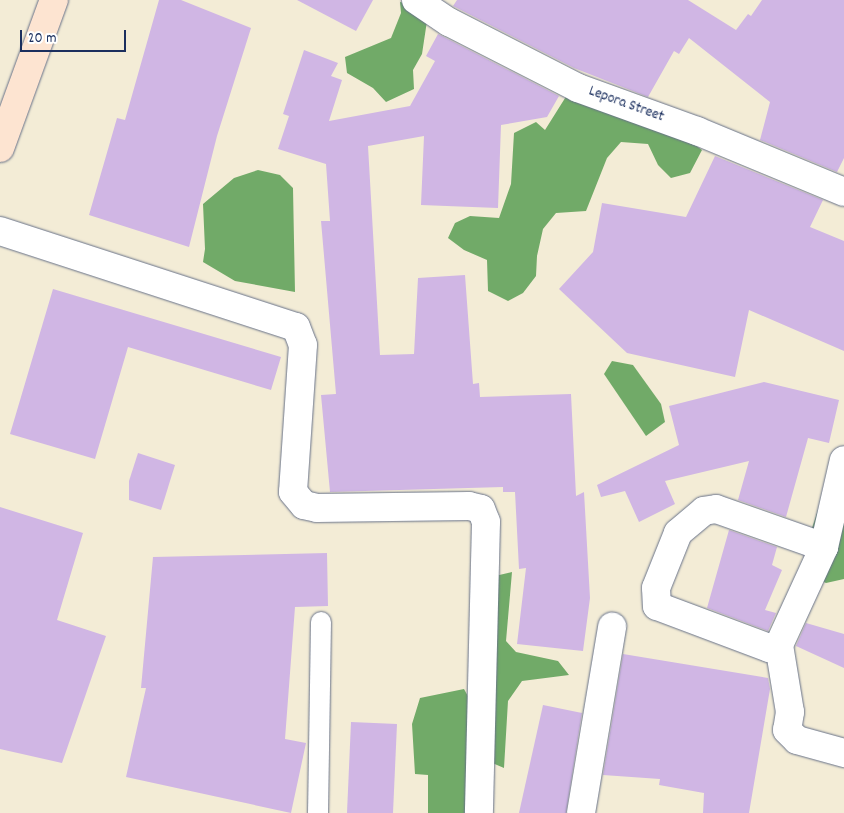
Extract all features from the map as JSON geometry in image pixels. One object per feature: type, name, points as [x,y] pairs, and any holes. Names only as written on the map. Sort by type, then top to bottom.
[{"type":"street","points":[[0,148],[54,0]]},
{"type":"street","name":"Lepora Street","points":[[416,0],[449,22],[578,88],[697,131],[844,192]]},
{"type":"street","points":[[0,231],[296,327],[303,344],[293,492],[304,505],[317,508],[469,506],[481,509],[486,522],[479,813]]},
{"type":"street","points":[[844,460],[824,547],[779,645],[790,712],[787,730],[797,740],[844,753]]},
{"type":"street","points":[[779,645],[769,648],[656,606],[656,588],[678,533],[704,511],[716,509],[824,547]]},
{"type":"street","points":[[581,813],[612,627]]},
{"type":"lane","points":[[318,813],[321,622]]},
{"type":"green space","points":[[400,2],[412,5],[427,21],[422,54],[413,70],[414,89],[386,102],[373,88],[347,73],[345,57],[391,38],[401,13]]},
{"type":"green space","points":[[567,95],[691,142],[702,150],[690,173],[671,178],[658,165],[648,144],[621,142],[607,158],[586,211],[556,213],[543,229],[537,256],[536,276],[523,293],[508,301],[488,291],[487,260],[464,250],[448,238],[455,223],[470,216],[499,218],[511,184],[514,133],[536,122],[545,130]]},
{"type":"green space","points":[[258,170],[280,175],[293,188],[295,292],[235,281],[203,262],[205,249],[203,204],[234,178]]},
{"type":"green space","points":[[612,361],[633,365],[661,404],[665,422],[646,436],[604,374]]},
{"type":"green space","points":[[844,485],[844,579],[826,583],[811,576],[804,552],[821,501]]},
{"type":"green space","points":[[512,572],[506,641],[516,652],[558,661],[569,675],[522,681],[508,701],[504,768],[490,762],[495,576]]},
{"type":"green space","points":[[464,689],[470,700],[468,813],[428,813],[428,775],[415,774],[412,724],[420,698]]},
{"type":"building","points":[[159,0],[181,0],[251,28],[217,136],[189,247],[89,215],[117,118],[125,120]]},
{"type":"building","points":[[297,0],[373,0],[356,31]]},
{"type":"building","points":[[457,0],[688,0],[736,30],[748,14],[751,16],[762,0],[844,0],[844,158],[837,172],[760,140],[770,102],[689,38],[679,54],[674,51],[648,97],[574,68],[453,6]]},
{"type":"building","points":[[438,34],[559,96],[547,117],[501,125],[498,208],[421,205],[424,136],[368,146],[380,355],[414,354],[418,278],[465,275],[473,384],[479,383],[480,397],[571,394],[576,496],[584,492],[590,598],[583,651],[517,644],[526,568],[519,569],[515,492],[503,492],[503,487],[330,492],[321,395],[336,394],[321,221],[330,221],[326,164],[278,149],[289,116],[283,114],[304,50],[338,63],[331,76],[342,80],[329,121],[410,106],[435,61],[426,56]]},
{"type":"building","points":[[715,156],[823,200],[810,227],[844,241],[844,351],[749,310],[735,377],[627,353],[559,289],[593,252],[602,203],[686,217]]},
{"type":"building","points":[[53,289],[281,357],[271,390],[128,347],[95,459],[10,434]]},
{"type":"building","points":[[764,382],[839,400],[829,443],[808,438],[786,517],[738,500],[749,461],[665,481],[675,504],[639,522],[625,491],[601,497],[597,485],[679,445],[669,406]]},
{"type":"building","points":[[138,453],[175,465],[161,510],[129,500],[129,481]]},
{"type":"building","points":[[0,507],[83,533],[57,620],[106,636],[62,763],[0,749]]},
{"type":"building","points":[[729,530],[777,547],[772,565],[782,570],[765,610],[776,613],[768,631],[707,608]]},
{"type":"building","points":[[327,553],[328,606],[295,607],[285,739],[306,743],[291,813],[126,777],[146,688],[141,688],[153,557]]},
{"type":"building","points":[[806,623],[844,634],[844,668],[796,646]]},
{"type":"building","points":[[623,654],[768,678],[770,689],[749,813],[703,813],[704,793],[659,785],[660,779],[603,775]]},
{"type":"building","points":[[543,705],[582,713],[566,813],[519,813]]},
{"type":"building","points":[[351,722],[397,724],[393,813],[347,813]]}]
